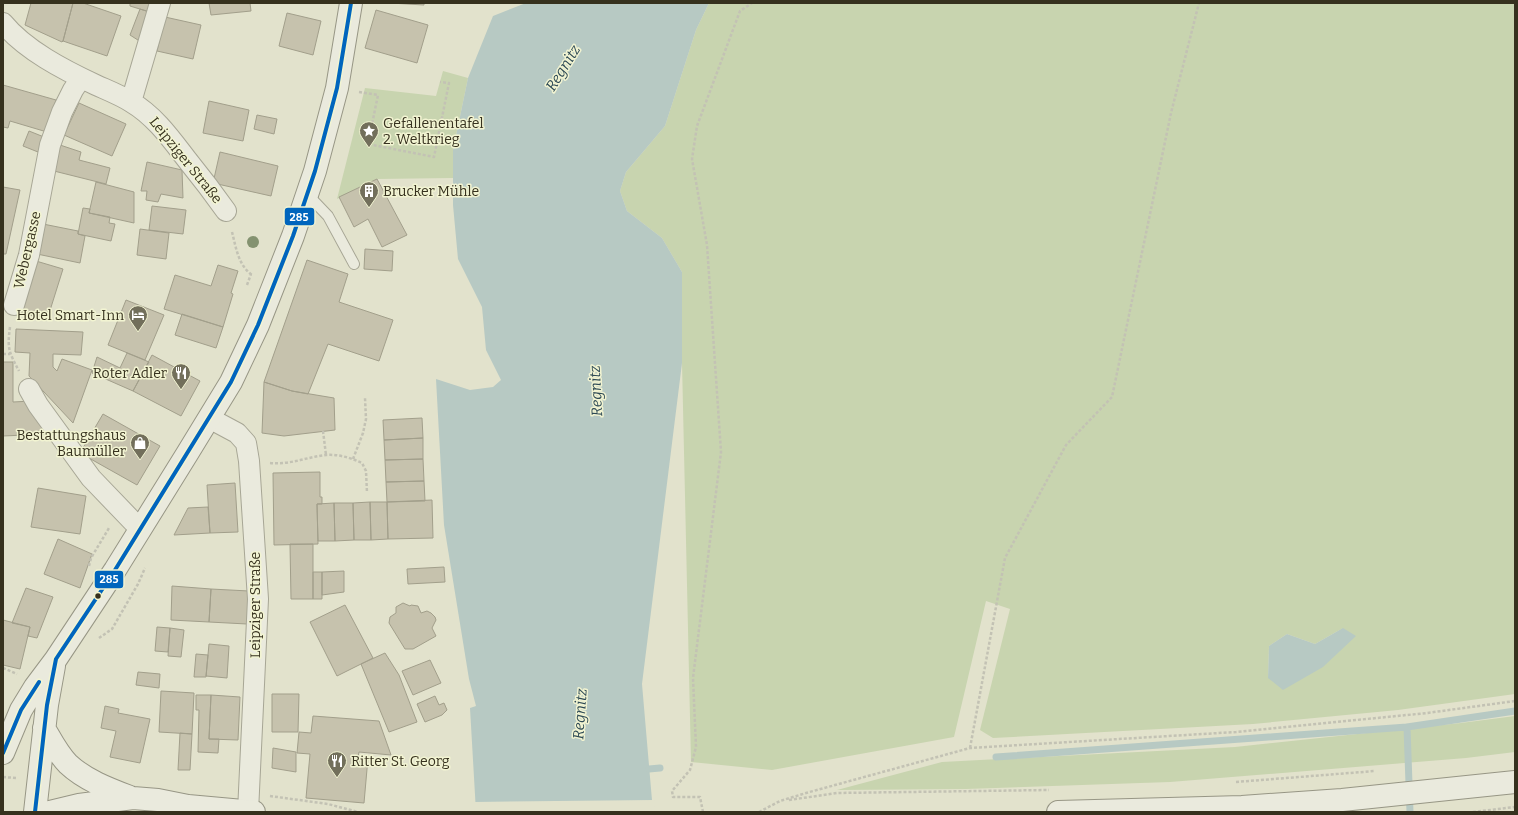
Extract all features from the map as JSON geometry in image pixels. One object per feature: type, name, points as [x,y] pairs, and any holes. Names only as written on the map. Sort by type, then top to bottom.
[{"type":"street","points":[[130,102],[160,3]]},
{"type":"street","points":[[3,753],[21,710],[115,570],[231,382],[246,353],[274,285],[315,171],[337,88],[350,3]]},
{"type":"street","name":"Leipziger Straße","points":[[3,23],[11,33],[25,44],[81,78],[130,102],[148,114],[164,131],[226,211]]},
{"type":"street","name":"Webergasse","points":[[14,305],[29,254],[50,145],[62,112],[81,78]]},
{"type":"street","points":[[29,389],[38,405],[91,478],[140,529]]},
{"type":"street","name":"Leipziger Straße","points":[[209,418],[237,433],[246,443],[249,461],[258,600],[248,812]]},
{"type":"street","points":[[35,812],[44,728],[50,685],[56,659]]},
{"type":"street","points":[[44,728],[67,763],[78,772],[112,790],[133,798]]},
{"type":"street","points":[[1058,812],[1242,807],[1342,800],[1515,782]]},
{"type":"street","points":[[50,812],[79,804],[133,798],[158,800],[188,806],[254,812]]},
{"type":"street","points":[[152,812],[188,806]]},
{"type":"lane","points":[[307,194],[328,216],[354,264]]},
{"type":"path","points":[[703,812],[700,797],[673,797],[672,791],[690,770],[696,747],[693,678],[721,452],[707,245],[692,159],[697,126],[740,11],[752,3]]},
{"type":"path","points":[[970,748],[1005,558],[1066,445],[1112,396],[1171,113],[1199,3]]},
{"type":"path","points":[[337,88],[378,95],[368,144],[434,157],[449,83],[440,82]]},
{"type":"path","name":"Leipziger Straße","points":[[226,211],[240,262],[250,274],[274,285]]},
{"type":"path","name":"Webergasse","points":[[14,305],[8,344],[10,354],[29,389]]},
{"type":"path","points":[[3,354],[10,354]]},
{"type":"path","points":[[353,459],[363,433],[366,419],[365,398]]},
{"type":"path","points":[[323,432],[326,455]]},
{"type":"path","points":[[249,461],[276,464],[295,462],[326,455],[353,459],[362,463],[366,471],[367,493]]},
{"type":"path","points":[[94,641],[112,629],[138,584],[148,563]]},
{"type":"path","points":[[3,668],[23,676]]},
{"type":"path","points":[[759,812],[780,801],[832,785],[970,748],[1236,732],[1427,713],[1515,701]]},
{"type":"path","points":[[1236,782],[1379,771]]},
{"type":"path","points":[[780,801],[837,793],[1052,790]]},
{"type":"path","points":[[1473,812],[1515,807]]},
{"type":"green space","points":[[709,3],[1515,3],[1515,694],[1398,710],[1253,724],[993,738],[980,730],[1010,609],[986,601],[954,737],[772,770],[691,762],[682,363],[682,272],[662,238],[627,211],[620,191],[626,172],[665,126],[696,30]],"holes":[[[1343,628],[1268,678],[1269,646],[1287,634],[1315,644]]]},
{"type":"green space","points":[[443,71],[468,78],[453,150],[453,178],[377,179],[337,199],[365,88],[436,96]]},
{"type":"green space","points":[[1515,716],[1515,752],[1466,758],[1170,782],[966,789],[837,790],[942,762],[1235,747]]},
{"type":"water","name":"Regnitz","points":[[526,3],[709,3],[696,30],[665,126],[626,172],[620,191],[627,211],[662,238],[682,272],[682,363],[642,684],[653,812],[476,812],[470,708],[476,706],[469,679],[444,525],[436,379],[470,390],[493,387],[501,380],[486,350],[482,307],[458,259],[453,205],[453,150],[468,78],[493,16]]},
{"type":"water","points":[[1343,628],[1356,636],[1323,667],[1283,690],[1268,678],[1269,646],[1287,634],[1315,644]]},
{"type":"pier","points":[[654,800],[655,812],[474,812],[474,802]]},
{"type":"building","points":[[31,3],[73,3],[62,42],[25,25]]},
{"type":"building","points":[[73,3],[83,3],[121,16],[107,56],[63,41]]},
{"type":"building","points":[[130,3],[156,3],[153,13],[130,6]]},
{"type":"building","points":[[209,3],[250,3],[251,11],[211,15]]},
{"type":"building","points":[[390,3],[424,3],[424,5]]},
{"type":"building","points":[[140,9],[153,13],[141,42],[130,35]]},
{"type":"building","points":[[376,10],[428,25],[417,63],[365,48]]},
{"type":"building","points":[[287,13],[321,21],[313,55],[279,46]]},
{"type":"building","points":[[165,17],[201,25],[193,59],[157,51]]},
{"type":"building","points":[[3,85],[56,100],[47,132],[10,121],[8,128],[3,127]]},
{"type":"building","points":[[209,101],[249,110],[243,141],[203,133]]},
{"type":"building","points":[[79,103],[126,124],[112,156],[64,135]]},
{"type":"building","points":[[257,115],[277,119],[274,134],[254,129]]},
{"type":"building","points":[[29,131],[44,137],[38,152],[23,146]]},
{"type":"building","points":[[60,145],[81,152],[79,160],[110,168],[106,184],[54,171]]},
{"type":"building","points":[[220,152],[278,166],[271,196],[213,183]]},
{"type":"building","points":[[147,162],[182,170],[183,198],[161,194],[158,202],[146,200],[147,191],[141,191]]},
{"type":"building","name":"Brucker Mühle","points":[[377,179],[407,235],[382,247],[368,219],[354,227],[339,197]]},
{"type":"building","points":[[96,182],[134,192],[134,223],[89,213]]},
{"type":"building","points":[[3,187],[20,190],[6,254],[3,254]]},
{"type":"building","points":[[152,206],[186,210],[183,234],[149,230]]},
{"type":"building","points":[[83,208],[90,209],[89,213],[110,217],[109,223],[115,224],[111,241],[78,234]]},
{"type":"building","points":[[43,224],[78,231],[78,234],[85,236],[80,263],[37,254]]},
{"type":"building","points":[[140,229],[169,233],[166,259],[137,255]]},
{"type":"building","points":[[365,249],[393,251],[392,271],[364,269]]},
{"type":"building","points":[[307,260],[348,274],[339,302],[393,320],[379,361],[328,344],[308,394],[292,391],[264,382]]},
{"type":"building","points":[[36,261],[63,269],[47,320],[20,312]]},
{"type":"building","points":[[218,265],[238,271],[223,327],[164,309],[175,275],[211,286]]},
{"type":"building","points":[[126,300],[164,315],[145,360],[108,345]]},
{"type":"building","points":[[182,314],[223,327],[216,348],[175,335]]},
{"type":"building","points":[[16,329],[83,332],[81,355],[53,354],[53,367],[57,371],[62,359],[92,370],[73,423],[29,376],[30,353],[15,352]]},
{"type":"building","points":[[127,353],[149,362],[133,391],[92,373],[97,357],[120,368]]},
{"type":"building","points":[[152,355],[200,381],[181,416],[133,391]]},
{"type":"building","points":[[3,362],[13,362],[13,402],[32,401],[47,434],[3,436]]},
{"type":"building","points":[[264,382],[292,391],[334,398],[335,430],[284,436],[262,433]]},
{"type":"building","points":[[103,414],[160,446],[137,485],[80,453]]},
{"type":"building","points":[[422,418],[423,438],[384,440],[383,420]]},
{"type":"building","points":[[423,438],[423,459],[385,460],[384,440]]},
{"type":"building","points":[[423,459],[424,481],[386,482],[385,460]]},
{"type":"building","points":[[320,472],[320,497],[322,497],[322,504],[317,504],[318,544],[274,545],[273,473]]},
{"type":"building","points":[[424,481],[425,501],[387,502],[386,482]]},
{"type":"building","points":[[235,483],[238,532],[210,533],[207,485]]},
{"type":"building","points":[[38,488],[86,496],[80,534],[31,527]]},
{"type":"building","points":[[432,500],[433,538],[388,539],[387,502]]},
{"type":"building","points":[[370,502],[387,502],[388,539],[371,540]]},
{"type":"building","points":[[370,502],[371,540],[354,540],[353,503]]},
{"type":"building","points":[[334,503],[335,541],[318,541],[317,504]]},
{"type":"building","points":[[334,503],[353,503],[354,540],[335,541]]},
{"type":"building","points":[[208,507],[210,533],[174,535],[188,508]]},
{"type":"building","points":[[58,539],[92,554],[80,588],[44,574]]},
{"type":"building","points":[[290,544],[313,544],[313,599],[291,599]]},
{"type":"building","points":[[444,567],[445,582],[408,584],[407,569]]},
{"type":"building","points":[[344,571],[344,592],[322,595],[322,572]]},
{"type":"building","points":[[313,572],[322,572],[322,599],[313,599]]},
{"type":"building","points":[[172,586],[211,589],[209,622],[171,620]]},
{"type":"building","points":[[26,588],[53,597],[37,638],[28,636],[30,627],[12,623]]},
{"type":"building","points":[[211,589],[249,591],[247,624],[209,622]]},
{"type":"building","points":[[403,603],[410,606],[418,606],[421,613],[427,611],[435,617],[436,620],[432,628],[436,636],[413,649],[405,649],[389,623],[390,617],[396,613],[396,607]]},
{"type":"building","points":[[345,605],[373,658],[337,676],[310,622]]},
{"type":"building","points":[[3,620],[30,627],[20,669],[3,665]]},
{"type":"building","points":[[157,627],[170,628],[168,652],[155,651]]},
{"type":"building","points":[[170,628],[184,630],[181,657],[168,656]]},
{"type":"building","points":[[209,644],[229,646],[227,678],[206,676]]},
{"type":"building","points":[[385,653],[399,675],[417,722],[389,732],[361,664]]},
{"type":"building","points":[[196,654],[208,655],[206,677],[194,677]]},
{"type":"building","points":[[430,660],[441,683],[413,695],[402,671]]},
{"type":"building","points":[[138,672],[160,674],[159,688],[136,685]]},
{"type":"building","points":[[161,691],[194,693],[192,734],[159,732]]},
{"type":"building","points":[[272,694],[299,694],[298,732],[272,732]]},
{"type":"building","points":[[196,695],[211,695],[209,739],[219,739],[218,753],[198,752],[199,710],[196,710]]},
{"type":"building","points":[[211,695],[240,697],[238,740],[209,739]]},
{"type":"building","points":[[435,696],[439,705],[444,703],[447,710],[442,715],[425,722],[417,704]]},
{"type":"building","points":[[105,706],[119,709],[118,713],[150,719],[140,763],[110,757],[116,731],[101,728]]},
{"type":"building","name":"Ritter St. Georg","points":[[313,716],[379,721],[391,755],[359,752],[358,757],[368,758],[364,803],[306,798],[310,754],[297,753],[299,732],[311,733]]},
{"type":"building","points":[[180,733],[192,734],[190,770],[178,770]]},
{"type":"building","points":[[273,748],[296,752],[296,772],[272,768]]},
{"type":"waterway","points":[[1407,727],[1515,711]]},
{"type":"waterway","points":[[996,757],[1407,727],[1410,812]]},
{"type":"waterway","points":[[649,769],[660,768]]},
{"type":"transit line","name":"285","points":[[35,812],[47,705],[56,659],[115,570],[231,382],[258,325],[293,236],[315,171],[337,88],[351,3]]},
{"type":"transit line","name":"285","points":[[3,753],[21,710],[39,682]]},
{"type":"place","name":"Gefallenentafel 2. Weltkrieg","points":[[369,148]]},
{"type":"place","name":"Brucker Mühle","points":[[369,208]]},
{"type":"place","name":"Hotel Smart-Inn","points":[[138,332]]},
{"type":"place","name":"Roter Adler","points":[[181,390]]},
{"type":"place","name":"Bestattungshaus Baumüller","points":[[140,460]]},
{"type":"place","name":"Ritter St. Georg","points":[[337,778]]}]
